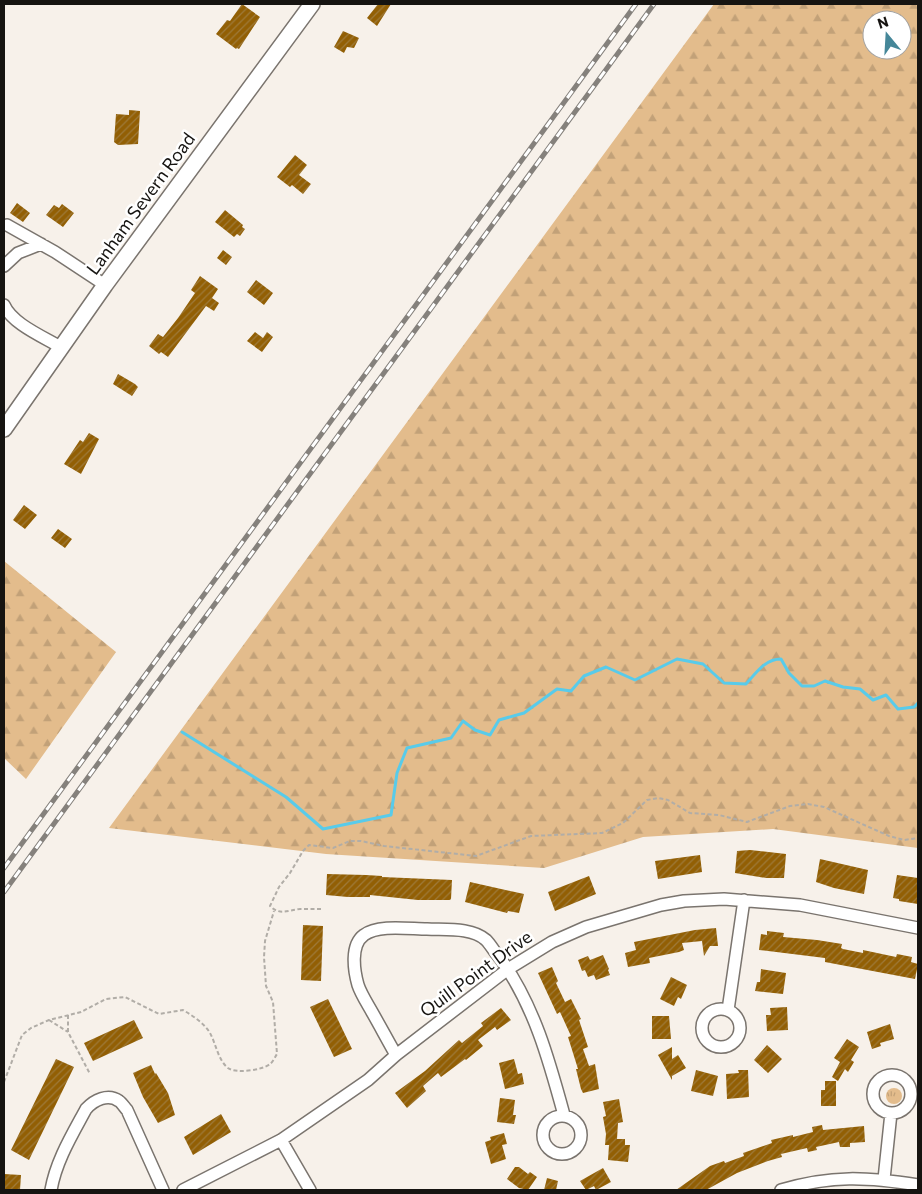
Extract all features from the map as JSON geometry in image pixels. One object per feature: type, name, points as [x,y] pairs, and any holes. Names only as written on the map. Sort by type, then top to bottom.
[{"type":"main road","name":"Lanham Severn Road","points":[[4,429],[105,285],[312,4]]},
{"type":"street","points":[[7,225],[41,244],[105,285]]},
{"type":"street","points":[[4,266],[18,253],[41,244]]},
{"type":"street","points":[[4,305],[9,314],[18,321],[62,348]]},
{"type":"street","name":"Quill Point Drive","points":[[183,1190],[281,1140],[368,1080],[396,1055],[508,969],[552,942],[586,927],[632,912],[684,901],[709,899],[800,905],[918,928]]},
{"type":"street","points":[[728,1010],[744,900]]},
{"type":"street","points":[[396,1055],[358,986],[355,949],[359,940],[364,934],[374,930],[389,928],[465,931],[477,935],[486,940],[508,969],[533,1018],[549,1058],[564,1115]]},
{"type":"street","points":[[50,1190],[53,1175],[60,1159],[86,1108],[91,1102],[105,1098],[120,1101],[127,1110],[163,1190]]},
{"type":"street","points":[[884,1179],[891,1113]]},
{"type":"street","points":[[281,1140],[310,1190]]},
{"type":"street","points":[[781,1190],[809,1182],[850,1178],[884,1179],[918,1185]]},
{"type":"path","points":[[321,909],[294,910],[287,913],[274,911],[270,906],[279,887],[309,845],[333,848],[350,842],[361,841],[384,846],[476,856],[531,836],[602,833],[623,823],[647,800],[658,798],[668,800],[690,813],[712,814],[747,822],[790,806],[808,804],[824,807],[889,836],[904,840],[918,838]]},
{"type":"path","points":[[4,1082],[22,1035],[31,1028],[49,1020],[81,1012],[106,999],[125,997],[160,1014],[183,1010],[195,1018],[209,1032],[221,1058],[228,1068],[236,1071],[257,1069],[270,1064],[277,1054],[273,1002],[266,986],[264,957],[265,941],[274,911]]},
{"type":"path","points":[[68,1015],[68,1032],[90,1074]]},
{"type":"path","points":[[49,1020],[68,1032]]},
{"type":"green space","points":[[714,4],[918,4],[918,848],[773,829],[643,837],[544,868],[326,854],[109,828]]},
{"type":"green space","points":[[4,561],[116,652],[26,779],[4,758]]},
{"type":"green space","points":[[891,1088],[897,1088],[902,1093],[900,1102],[891,1104],[886,1099],[886,1093]]},
{"type":"building","points":[[242,4],[260,17],[239,49],[236,49],[216,34],[227,20],[230,21]]},
{"type":"building","points":[[378,4],[391,4],[377,26],[367,18]]},
{"type":"building","points":[[343,31],[359,38],[354,48],[347,47],[344,53],[334,47]]},
{"type":"building","points":[[129,110],[140,111],[138,144],[118,145],[114,142],[116,114],[129,115]]},
{"type":"building","points":[[295,155],[307,165],[299,175],[311,184],[303,194],[292,185],[290,187],[277,177]]},
{"type":"building","points":[[17,203],[30,213],[23,222],[10,213]]},
{"type":"building","points":[[62,204],[74,213],[63,227],[46,215],[54,205],[59,208]]},
{"type":"building","points":[[225,210],[243,225],[242,227],[245,229],[240,236],[237,234],[234,237],[215,222]]},
{"type":"building","points":[[223,250],[232,257],[226,265],[217,258]]},
{"type":"building","points":[[200,276],[218,289],[212,298],[219,303],[214,311],[206,306],[168,357],[161,352],[159,354],[149,346],[158,334],[163,337],[178,318],[195,293],[191,290]]},
{"type":"building","points":[[256,280],[273,293],[264,305],[247,292]]},
{"type":"building","points":[[255,332],[263,338],[267,332],[273,337],[262,352],[247,341]]},
{"type":"building","points":[[118,374],[138,387],[132,396],[113,384]]},
{"type":"building","points":[[89,433],[99,439],[81,474],[64,464],[80,440],[83,442]]},
{"type":"building","points":[[24,505],[37,515],[25,529],[13,520]]},
{"type":"building","points":[[58,529],[72,539],[65,548],[51,538]]},
{"type":"building","points":[[750,850],[786,854],[784,878],[766,878],[735,873],[737,851]]},
{"type":"building","points":[[700,855],[702,872],[658,879],[655,861]]},
{"type":"building","points":[[820,859],[868,870],[864,894],[816,882]]},
{"type":"building","points":[[327,874],[452,880],[451,899],[418,900],[370,895],[370,897],[348,897],[326,895]]},
{"type":"building","points":[[897,875],[918,878],[918,904],[899,901],[899,899],[893,898]]},
{"type":"building","points":[[589,876],[596,894],[555,911],[548,892]]},
{"type":"building","points":[[470,882],[524,894],[519,913],[508,911],[507,913],[465,902]]},
{"type":"building","points":[[303,925],[323,926],[321,981],[301,980]]},
{"type":"building","points":[[716,928],[718,946],[710,946],[704,956],[702,941],[682,943],[684,950],[649,958],[650,963],[628,967],[625,953],[636,950],[634,942],[695,930]]},
{"type":"building","points":[[767,931],[784,933],[783,937],[842,944],[841,948],[843,949],[863,953],[863,950],[896,957],[897,954],[912,957],[911,962],[918,964],[915,979],[825,962],[825,958],[759,950],[761,934],[767,935]]},
{"type":"building","points":[[603,955],[610,975],[596,980],[594,975],[588,977],[585,970],[582,971],[578,960],[588,956],[590,960]]},
{"type":"building","points":[[552,967],[558,981],[556,983],[565,1002],[571,999],[581,1019],[579,1020],[588,1047],[583,1049],[589,1066],[595,1064],[599,1089],[583,1093],[581,1089],[576,1069],[578,1069],[568,1037],[571,1036],[560,1012],[557,1014],[538,973]]},
{"type":"building","points":[[761,969],[786,973],[783,994],[755,991],[757,982],[760,982]]},
{"type":"building","points":[[671,977],[687,985],[681,999],[678,997],[674,1006],[660,999]]},
{"type":"building","points":[[328,999],[352,1049],[334,1057],[310,1007]]},
{"type":"building","points":[[787,1007],[788,1030],[767,1031],[766,1015],[771,1015],[770,1008]]},
{"type":"building","points":[[501,1008],[511,1020],[497,1030],[495,1027],[478,1040],[483,1046],[466,1060],[441,1077],[438,1073],[423,1086],[426,1091],[407,1108],[395,1093],[425,1071],[459,1040],[462,1043],[483,1026],[481,1023]]},
{"type":"building","points":[[652,1016],[669,1016],[671,1039],[652,1039]]},
{"type":"building","points":[[134,1020],[143,1038],[93,1061],[84,1043]]},
{"type":"building","points":[[890,1024],[894,1039],[880,1043],[881,1046],[872,1049],[867,1032]]},
{"type":"building","points":[[847,1039],[859,1047],[851,1060],[854,1062],[848,1072],[845,1069],[838,1081],[832,1077],[840,1062],[834,1058]]},
{"type":"building","points":[[767,1045],[782,1059],[768,1073],[754,1060]]},
{"type":"building","points":[[672,1047],[672,1059],[678,1055],[686,1068],[672,1076],[672,1080],[658,1055]]},
{"type":"building","points":[[56,1059],[74,1067],[29,1160],[11,1150]]},
{"type":"building","points":[[514,1059],[518,1074],[522,1073],[524,1084],[505,1089],[499,1063]]},
{"type":"building","points":[[151,1065],[168,1093],[175,1115],[158,1123],[143,1097],[133,1073]]},
{"type":"building","points":[[696,1070],[718,1076],[713,1096],[691,1091]]},
{"type":"building","points":[[738,1070],[748,1070],[749,1097],[727,1099],[726,1074],[739,1073]]},
{"type":"building","points":[[825,1081],[836,1081],[836,1106],[821,1106],[821,1090],[825,1090]]},
{"type":"building","points":[[500,1098],[515,1100],[513,1115],[516,1115],[514,1124],[497,1122]]},
{"type":"building","points":[[619,1099],[623,1122],[618,1123],[617,1139],[625,1139],[625,1145],[630,1145],[628,1162],[608,1160],[609,1145],[605,1145],[606,1134],[603,1117],[606,1116],[603,1102]]},
{"type":"building","points":[[221,1114],[231,1132],[193,1155],[184,1137]]},
{"type":"building","points":[[822,1125],[823,1130],[864,1126],[865,1142],[850,1143],[850,1147],[840,1147],[839,1142],[816,1147],[817,1150],[808,1152],[807,1148],[781,1154],[782,1157],[737,1173],[706,1190],[676,1190],[710,1166],[744,1156],[743,1153],[772,1143],[771,1140],[813,1132],[812,1127]]},
{"type":"building","points":[[504,1133],[507,1144],[502,1145],[506,1159],[491,1164],[485,1142],[491,1140],[490,1137]]},
{"type":"building","points":[[515,1167],[519,1167],[528,1174],[530,1172],[537,1177],[528,1190],[519,1188],[507,1179]]},
{"type":"building","points":[[603,1168],[611,1182],[596,1190],[594,1186],[586,1190],[580,1181]]},
{"type":"building","points":[[4,1174],[21,1175],[20,1190],[4,1190]]},
{"type":"building","points":[[547,1178],[558,1181],[556,1190],[544,1190]]},
{"type":"waterway","points":[[182,732],[286,797],[323,829],[391,815],[397,773],[407,748],[451,738],[463,721],[475,730],[490,735],[499,720],[524,713],[557,689],[571,691],[584,676],[606,667],[635,680],[677,659],[703,664],[724,683],[746,684],[757,671],[770,661],[781,659],[789,673],[802,686],[814,686],[825,681],[843,687],[860,689],[873,700],[886,695],[898,709],[914,707],[918,703]]},
{"type":"railway","points":[[4,868],[636,4]]},
{"type":"railway","points":[[4,892],[654,4]]}]
